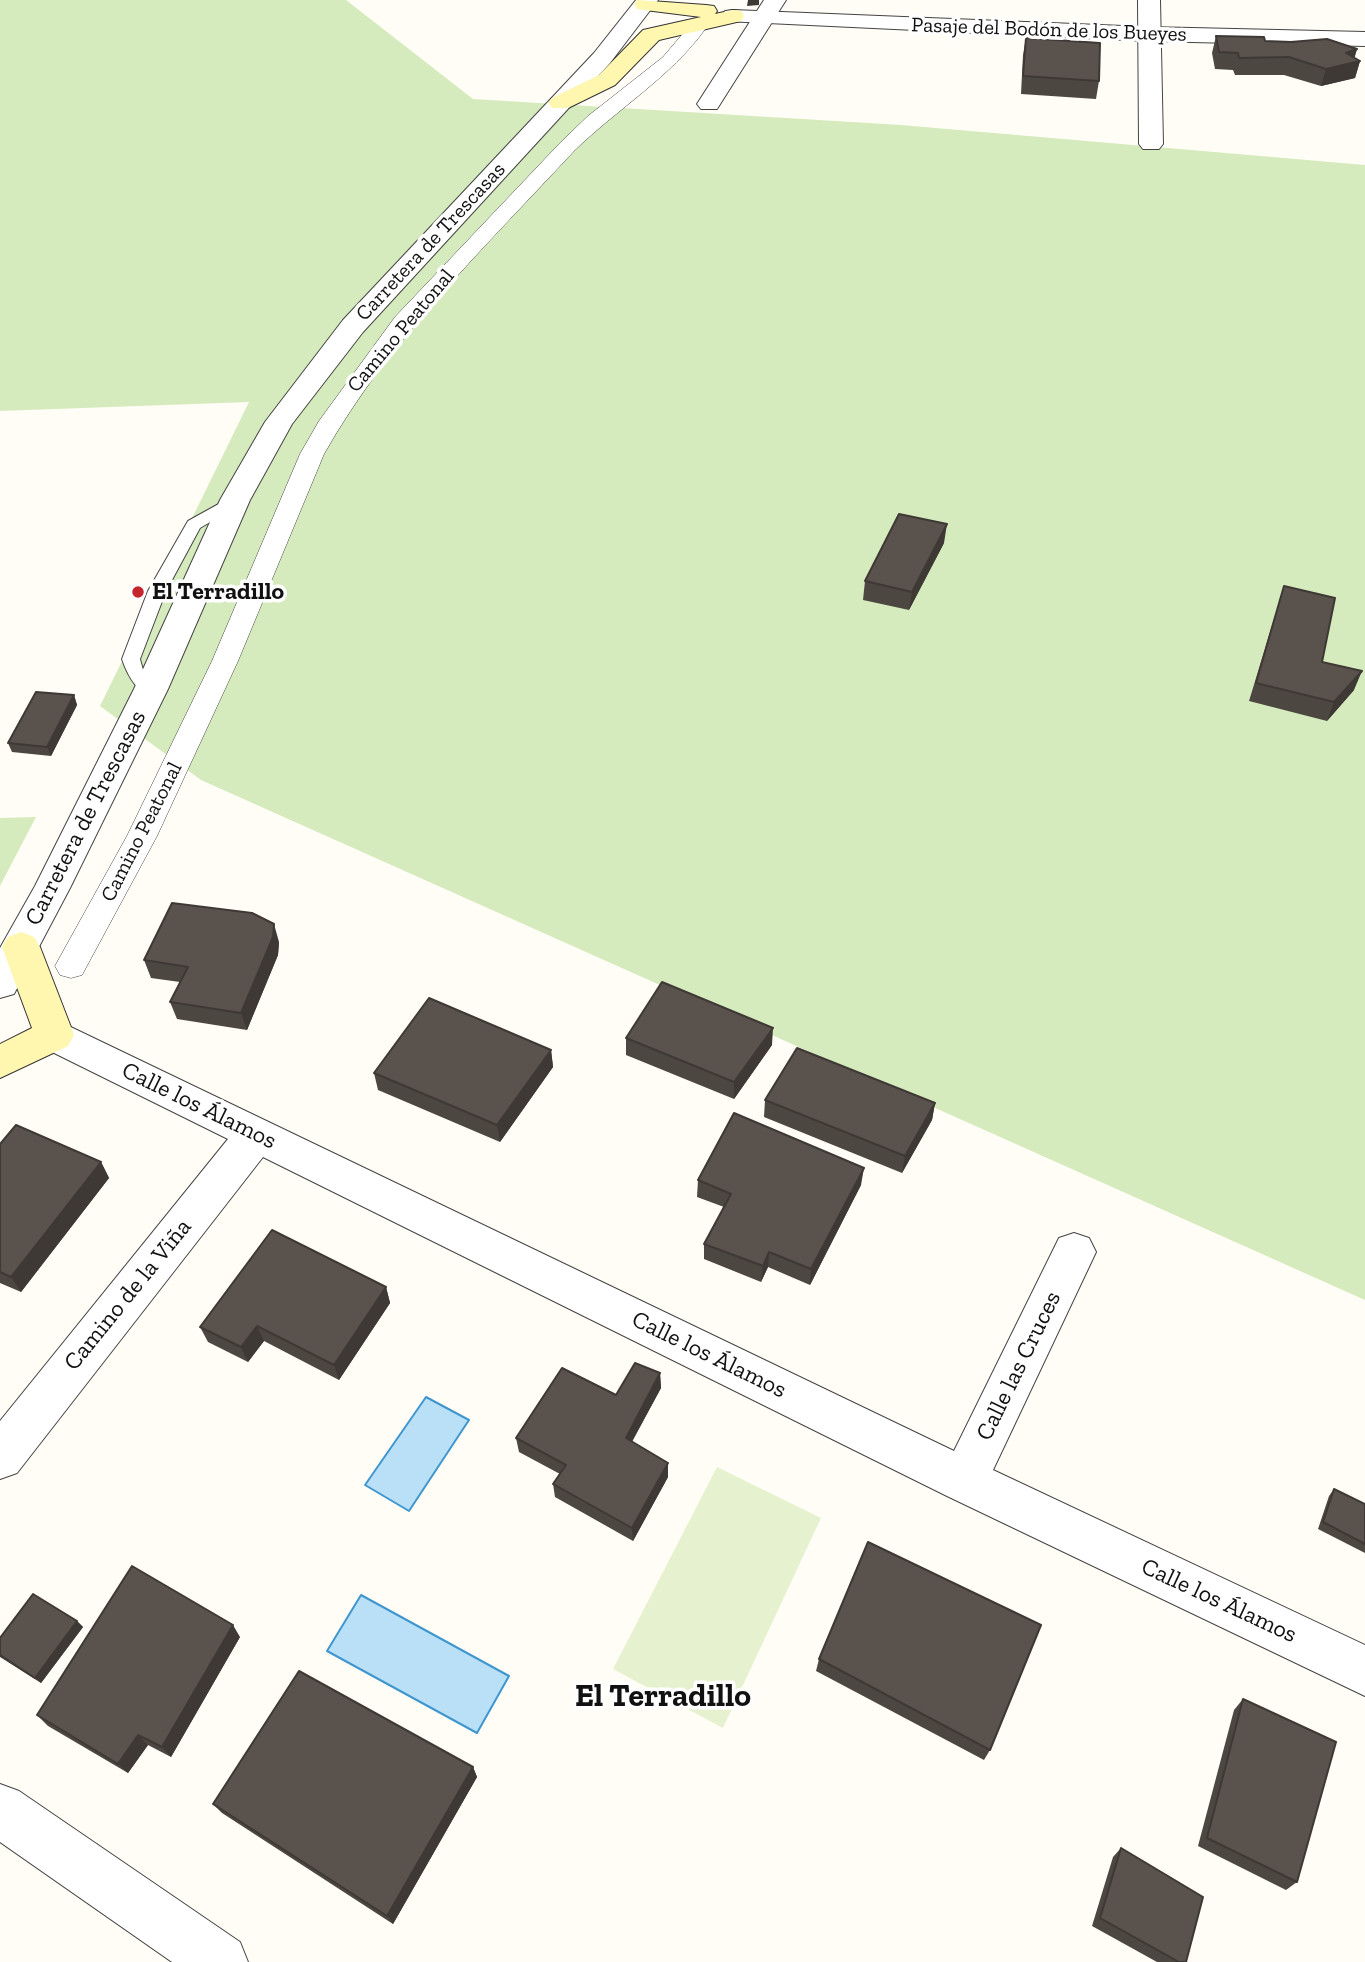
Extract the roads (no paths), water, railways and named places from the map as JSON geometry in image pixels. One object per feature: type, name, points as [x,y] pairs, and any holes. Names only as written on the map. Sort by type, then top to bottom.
[{"type":"main road","points":[[708,0],[733,16]]},
{"type":"main road","points":[[646,2],[733,16]]},
{"type":"main road","points":[[560,103],[607,79],[651,35],[733,16]]},
{"type":"main road","points":[[0,1062],[54,1035],[21,947]]},
{"type":"street","points":[[1149,0],[1151,144]]},
{"type":"street","name":"Carretera de Trescasas","points":[[0,983],[21,947],[151,689],[235,500],[279,422],[353,326],[602,58],[646,2]]},
{"type":"street","name":"Pasaje del Bodón de los Bueyes","points":[[733,16],[770,9],[1148,34],[1365,39]]},
{"type":"street","points":[[709,104],[770,9]]},
{"type":"street","name":"Camino Peatonal","points":[[71,966],[142,836],[213,686],[312,454],[349,392],[403,322],[567,147],[595,120],[669,61],[697,28]]},
{"type":"street","name":"Calle los Álamos","points":[[54,1035],[964,1480],[1365,1671]]},
{"type":"street","name":"Camino de la Viña","points":[[0,1457],[256,1135]]},
{"type":"street","name":"Calle las Cruces","points":[[964,1480],[1074,1251]]},
{"type":"street","points":[[0,1810],[220,1962]]},
{"type":"water","points":[[426,1397],[469,1420],[409,1511],[365,1485]]},
{"type":"water","points":[[361,1595],[509,1676],[477,1733],[327,1651]]},
{"type":"place","name":"El Terradillo","points":[[138,592]]},
{"type":"district","name":"El Terradillo","points":[[663,1697]]}]
